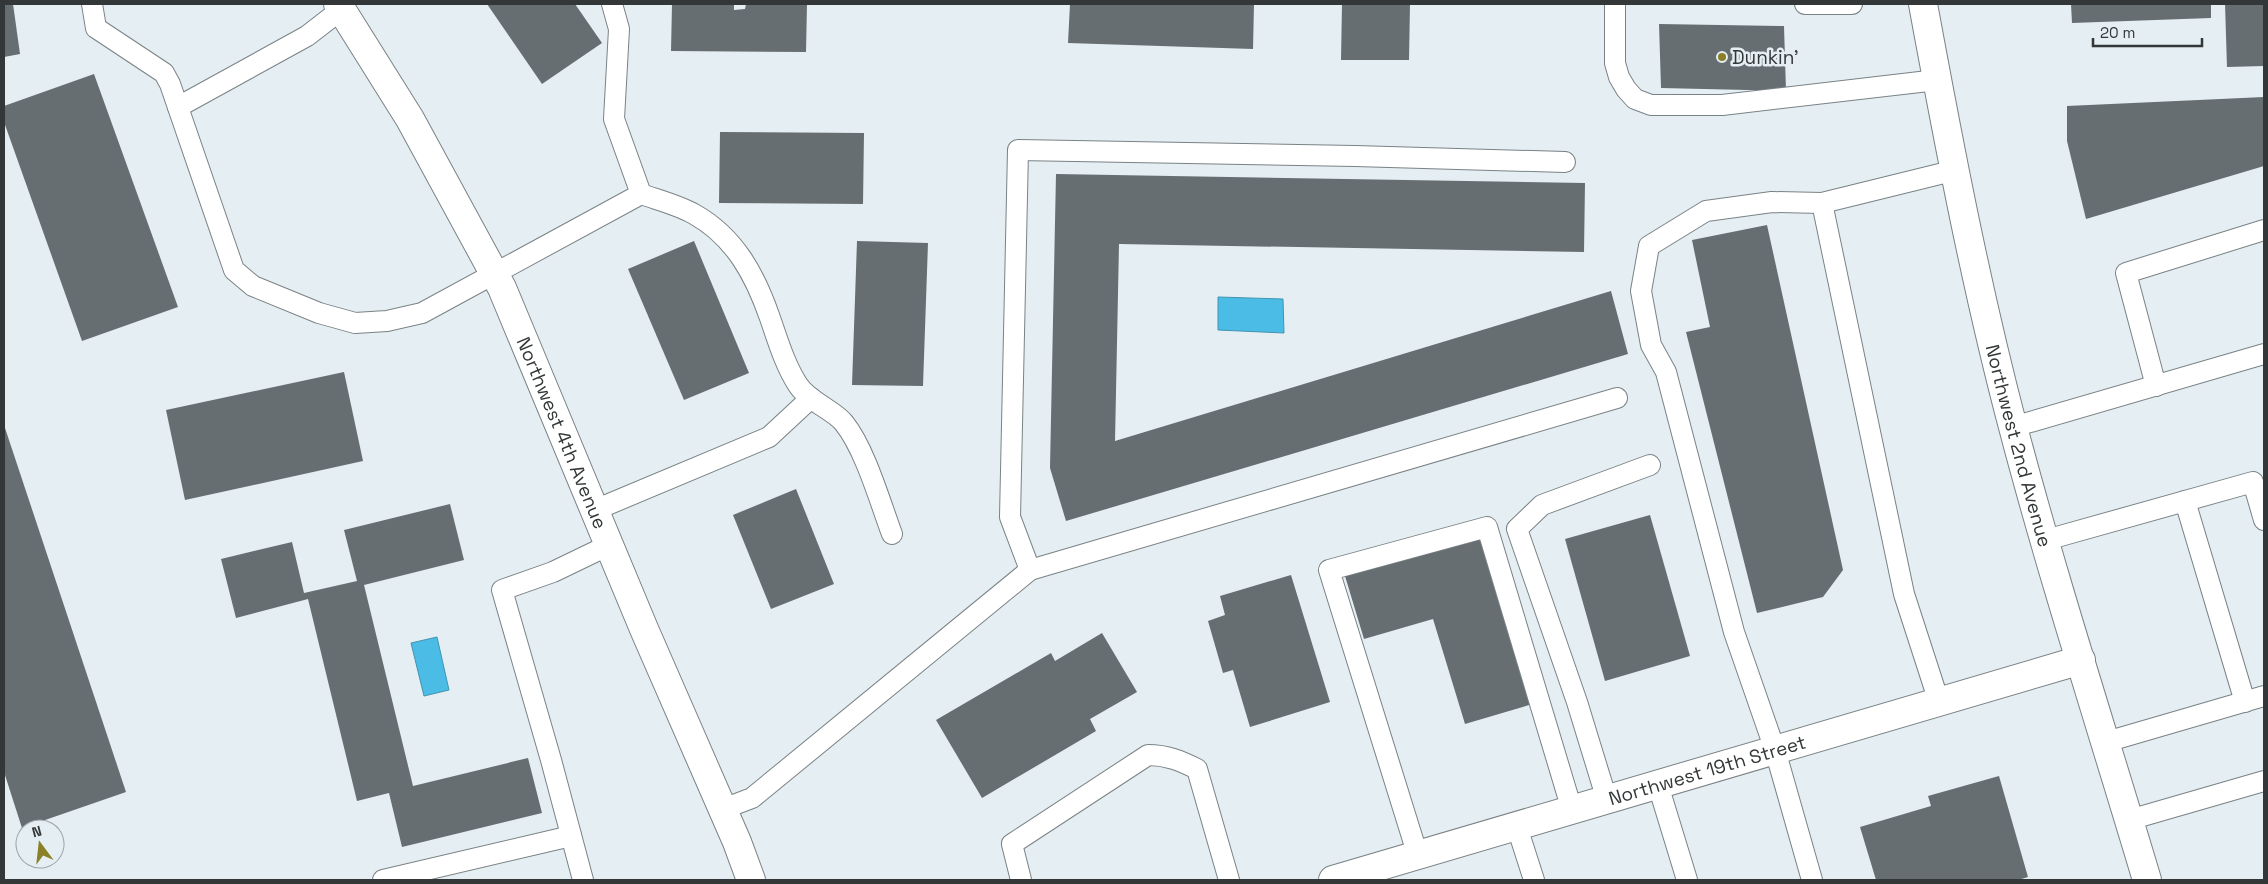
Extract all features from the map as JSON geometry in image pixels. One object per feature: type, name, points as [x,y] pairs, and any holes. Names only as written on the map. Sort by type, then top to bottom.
[{"type":"street","name":"Northwest 2nd Avenue","points":[[1924,4],[1937,80],[1988,328],[2013,427],[2147,880]]},
{"type":"street","name":"Northwest 4th Avenue","points":[[340,6],[410,119],[502,288],[751,880]]},
{"type":"street","name":"Northwest 19th Street","points":[[1333,880],[1364,876],[1418,856],[2082,660]]},
{"type":"lane","points":[[92,4],[96,28],[164,73],[178,106],[234,270],[252,286],[320,313],[355,323],[387,321],[422,313],[641,194],[693,213],[718,229],[736,248],[753,274],[785,360],[798,386],[820,407],[843,421],[855,438],[892,534]]},
{"type":"lane","points":[[612,4],[620,29],[614,118],[641,194]]},
{"type":"lane","points":[[1615,4],[1615,63],[1618,78],[1636,99],[1650,104],[1722,106],[1937,80]]},
{"type":"lane","points":[[1805,4],[1852,4]]},
{"type":"lane","points":[[178,106],[307,36],[340,6]]},
{"type":"lane","points":[[1030,570],[1010,517],[1018,150],[1345,155],[1565,162]]},
{"type":"lane","points":[[1812,880],[1775,750],[1734,632],[1666,372],[1651,345],[1641,291],[1649,246],[1706,211],[1772,202],[1822,203],[1956,170]]},
{"type":"lane","points":[[1822,203],[1904,594],[1940,702]]},
{"type":"lane","points":[[2156,386],[2126,273],[2264,230]]},
{"type":"lane","points":[[2013,427],[2264,354]]},
{"type":"lane","points":[[595,510],[769,437],[811,398]]},
{"type":"lane","points":[[723,810],[752,798],[1030,570],[1617,398]]},
{"type":"lane","points":[[1607,800],[1577,702],[1517,529],[1542,505],[1650,465]]},
{"type":"lane","points":[[2046,540],[2253,482],[2264,520]]},
{"type":"lane","points":[[2106,742],[2255,699],[2185,501]]},
{"type":"lane","points":[[1418,856],[1329,570],[1487,527],[1572,810]]},
{"type":"lane","points":[[583,880],[502,590],[553,572],[609,546]]},
{"type":"lane","points":[[1021,880],[1012,844],[1148,755],[1162,755],[1178,759],[1197,769],[1229,880]]},
{"type":"lane","points":[[2130,820],[2264,781]]},
{"type":"lane","points":[[1658,785],[1687,880]]},
{"type":"lane","points":[[1517,827],[1534,880]]},
{"type":"lane","points":[[383,880],[571,836]]},
{"type":"water","points":[[1218,297],[1283,299],[1284,333],[1218,330]]},
{"type":"water","points":[[437,637],[449,690],[424,696],[411,643]]},
{"type":"building","points":[[4,4],[13,4],[20,54],[4,57]]},
{"type":"building","points":[[487,4],[575,4],[602,43],[542,84]]},
{"type":"building","points":[[672,4],[734,4],[734,10],[745,9],[746,4],[807,4],[806,52],[671,51]]},
{"type":"building","points":[[1070,4],[1254,4],[1253,49],[1068,43]]},
{"type":"building","points":[[1342,4],[1410,4],[1409,60],[1341,60]]},
{"type":"building","points":[[2071,4],[2211,4],[2211,18],[2072,23]]},
{"type":"building","points":[[2225,4],[2264,4],[2264,66],[2227,67]]},
{"type":"building","points":[[1659,24],[1784,26],[1786,91],[1661,88]]},
{"type":"building","points":[[94,74],[178,307],[82,341],[4,122],[4,106]]},
{"type":"building","points":[[2264,97],[2264,166],[2086,219],[2067,141],[2067,106]]},
{"type":"building","points":[[720,132],[864,133],[863,204],[719,203]]},
{"type":"building","points":[[1056,174],[1585,183],[1584,252],[1119,244],[1115,441],[1611,291],[1628,354],[1066,521],[1050,468]]},
{"type":"building","points":[[1767,225],[1843,570],[1823,597],[1757,613],[1686,332],[1710,327],[1692,240]]},
{"type":"building","points":[[694,241],[749,373],[684,400],[628,269]]},
{"type":"building","points":[[857,241],[928,243],[923,386],[852,385]]},
{"type":"building","points":[[344,372],[363,461],[185,500],[166,410]]},
{"type":"building","points":[[4,425],[126,792],[48,819],[19,819],[4,772]]},
{"type":"building","points":[[796,489],[834,584],[771,609],[733,515]]},
{"type":"building","points":[[450,504],[464,560],[364,585],[413,786],[528,758],[542,813],[402,847],[389,793],[357,801],[308,599],[236,618],[221,559],[292,542],[304,593],[357,581],[344,530]]},
{"type":"building","points":[[1650,515],[1690,656],[1605,681],[1565,539]]},
{"type":"building","points":[[1484,534],[1536,703],[1465,724],[1433,619],[1364,639],[1345,576]]},
{"type":"building","points":[[1291,575],[1330,702],[1250,727],[1233,670],[1223,673],[1208,621],[1225,615],[1220,596]]},
{"type":"building","points":[[1102,633],[1137,692],[1090,719],[1096,731],[982,798],[936,720],[1051,653],[1055,661]]},
{"type":"building","points":[[1999,776],[2028,877],[2018,880],[1876,880],[1860,827],[1931,806],[1928,796]]},
{"type":"place","name":"Dunkin'","points":[[1722,57]]}]
